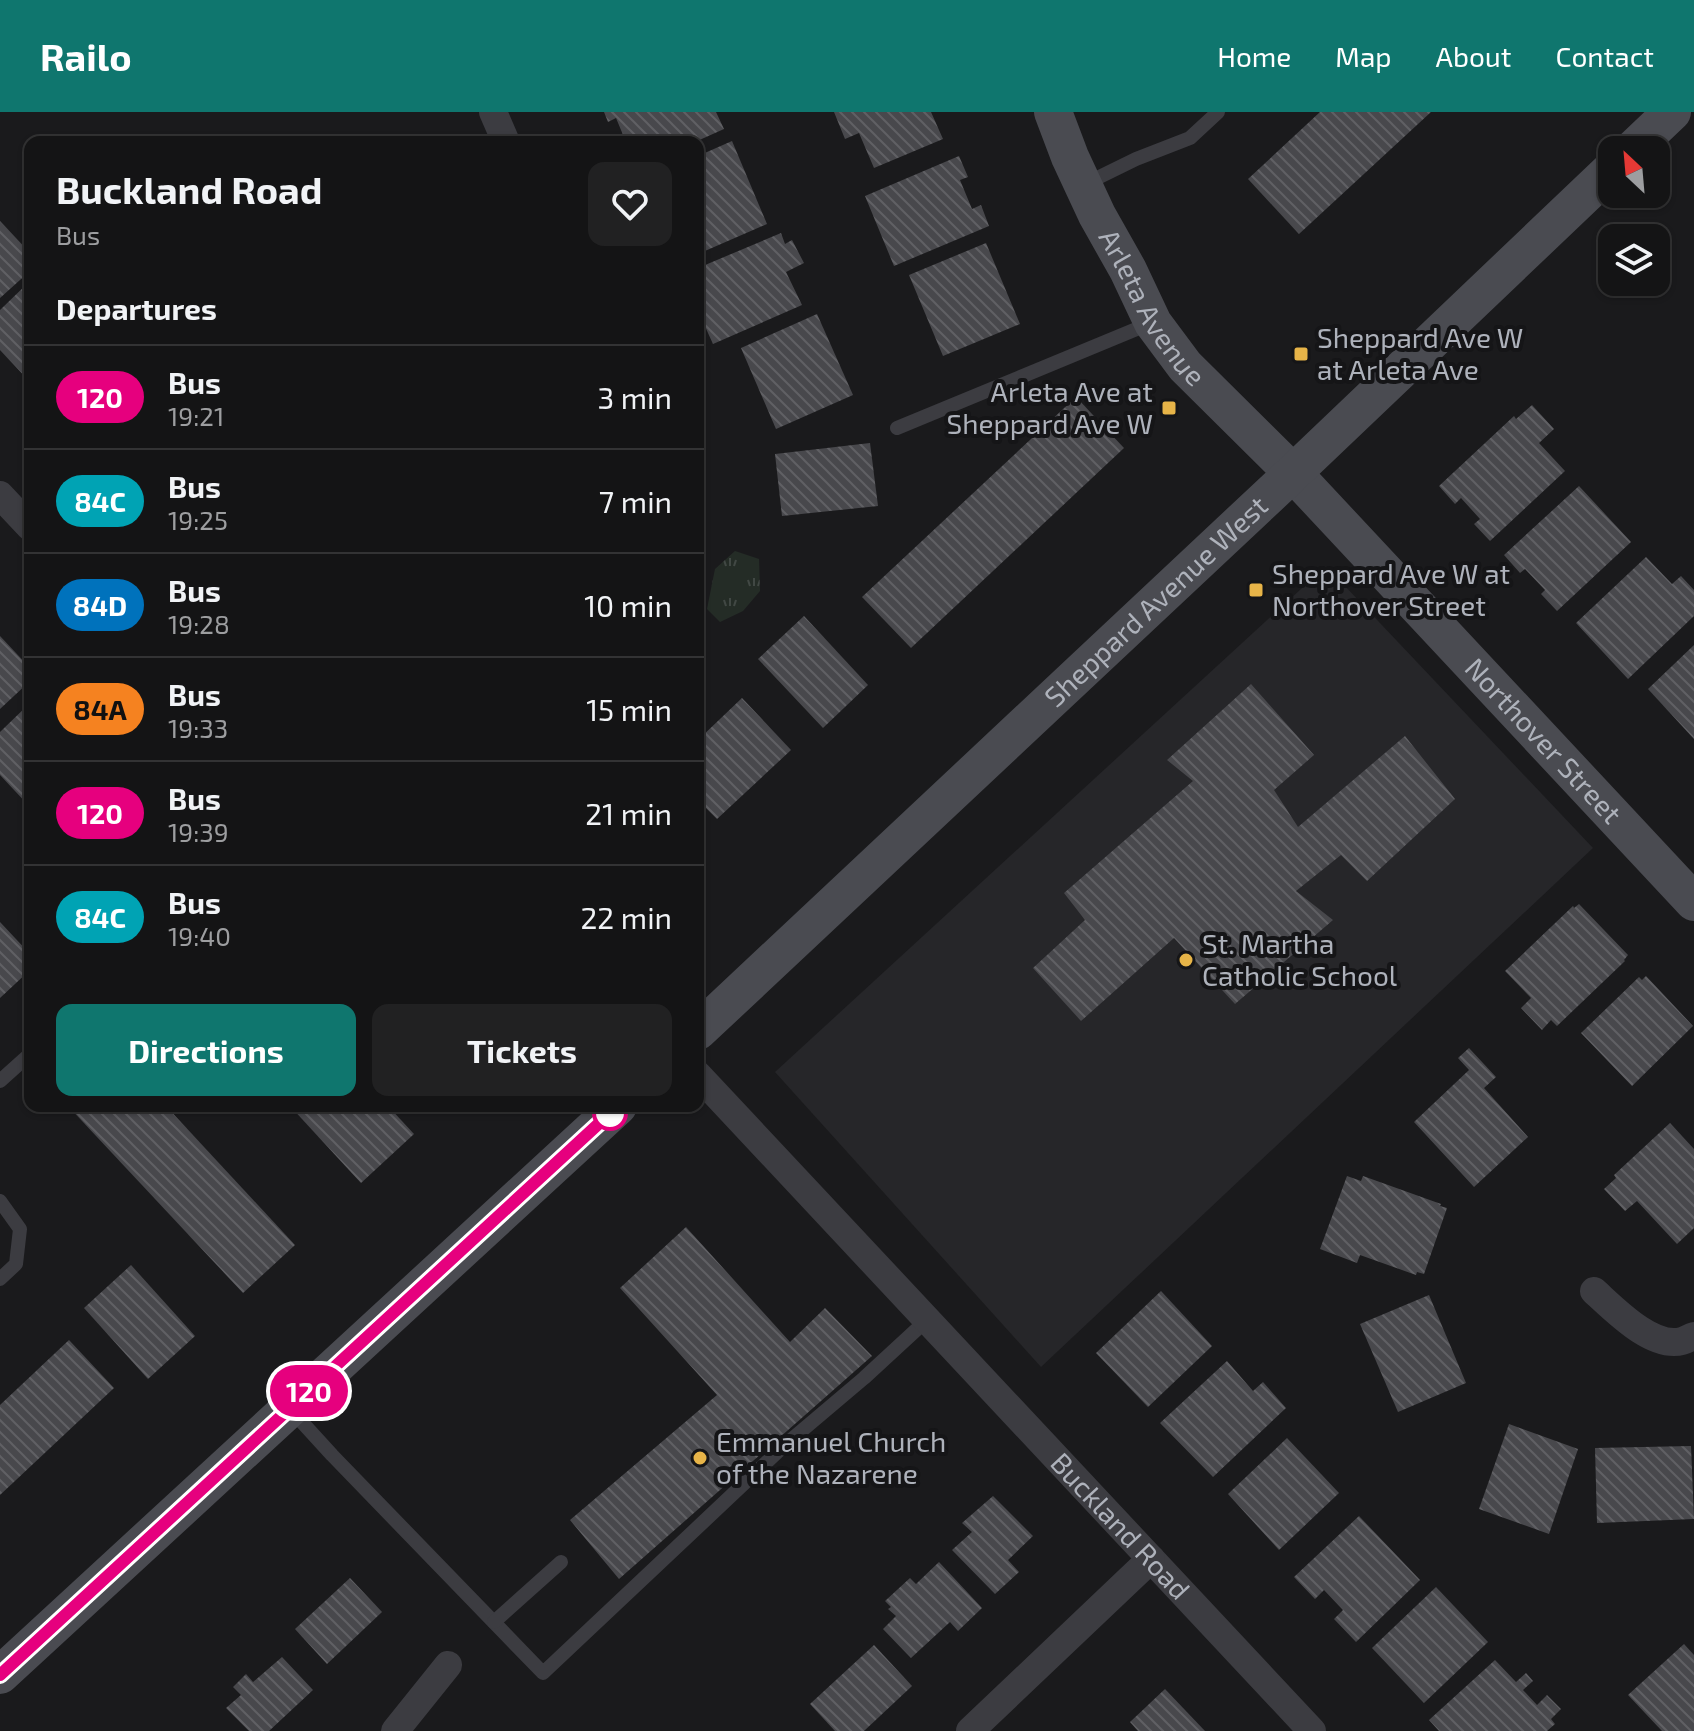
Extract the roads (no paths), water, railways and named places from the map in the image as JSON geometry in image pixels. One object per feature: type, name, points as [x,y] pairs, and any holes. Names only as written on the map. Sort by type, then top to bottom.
[{"type":"main road","name":"Arleta Avenue","points":[[1053,112],[1097,215],[1153,323],[1185,366],[1293,473]]},
{"type":"main road","points":[[1647,136],[1672,112]]},
{"type":"main road","name":"Sheppard Avenue West","points":[[704,1025],[1598,182]]},
{"type":"main road","name":"Northover Street","points":[[1293,473],[1694,902]]},
{"type":"main road","points":[[0,1675],[612,1112]]},
{"type":"street","points":[[493,112],[503,136]]},
{"type":"street","points":[[0,495],[24,521]]},
{"type":"street","name":"Buckland Road","points":[[704,1081],[1312,1731]]},
{"type":"street","points":[[1594,1291],[1640,1332],[1680,1342],[1694,1336]]},
{"type":"street","points":[[970,1731],[1151,1559]]},
{"type":"street","points":[[395,1731],[448,1665]]},
{"type":"lane","points":[[1083,185],[1136,159],[1190,138],[1218,112]]},
{"type":"lane","points":[[897,428],[1153,323]]},
{"type":"lane","points":[[0,1081],[24,1059]]},
{"type":"lane","points":[[0,1201],[20,1229],[16,1264],[0,1279]]},
{"type":"lane","points":[[290,1409],[543,1673],[786,1444],[928,1319]]},
{"type":"lane","points":[[494,1622],[561,1562]]},
{"type":"place","name":"Sheppard Ave W at Arleta Ave","points":[[1301,354]]},
{"type":"place","name":"Arleta Ave at Sheppard Ave W","points":[[1169,408]]},
{"type":"place","name":"Sheppard Ave W at Northover Street","points":[[1256,590]]},
{"type":"place","name":"St. Martha Catholic School","points":[[1186,960]]},
{"type":"place","name":"Emmanuel Church of the Nazarene","points":[[700,1458]]}]
